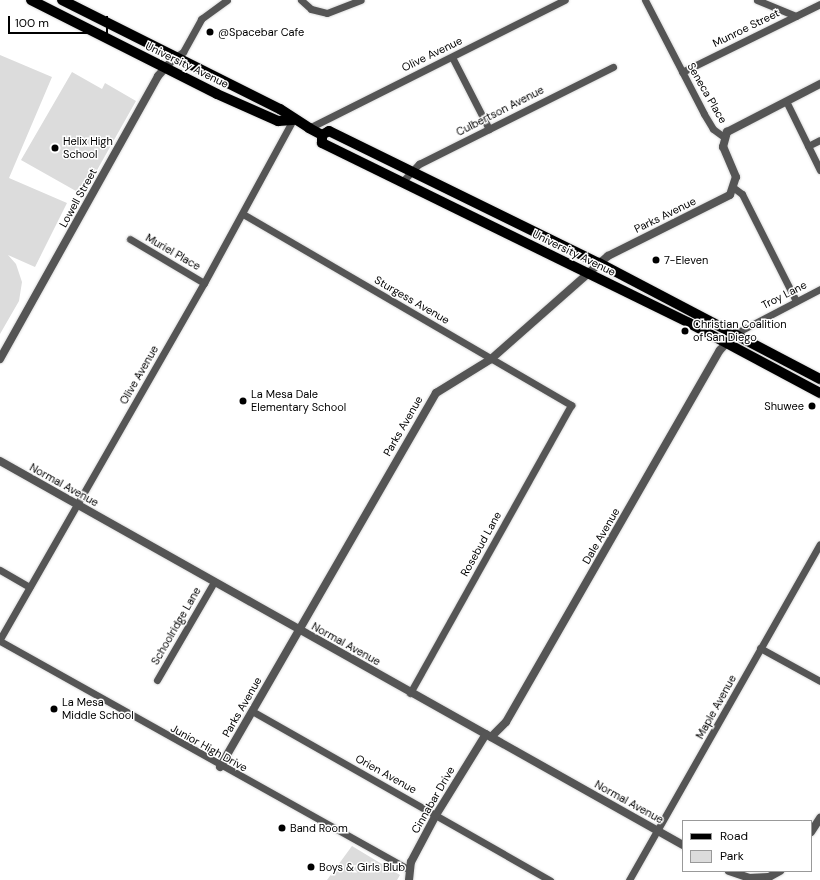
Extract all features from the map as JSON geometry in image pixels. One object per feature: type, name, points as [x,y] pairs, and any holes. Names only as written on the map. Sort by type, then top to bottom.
[{"type":"main road","name":"University Avenue","points":[[31,0],[164,68],[278,121],[292,120]]},
{"type":"main road","name":"University Avenue","points":[[62,0],[174,58],[280,109],[292,120],[322,135]]},
{"type":"main road","name":"University Avenue","points":[[322,135],[329,131],[736,333],[820,379]]},
{"type":"main road","name":"University Avenue","points":[[322,135],[322,143],[586,272],[725,342],[820,393]]},
{"type":"street","name":"Lowell Street","points":[[0,359],[164,68],[174,58],[183,52],[201,19],[227,0]]},
{"type":"street","points":[[301,0],[311,9],[327,13],[361,0]]},
{"type":"street","name":"Olive Avenue","points":[[309,128],[565,0]]},
{"type":"street","name":"Seneca Place","points":[[645,0],[713,129],[724,137],[723,147],[736,177],[734,188]]},
{"type":"street","points":[[757,0],[796,16]]},
{"type":"street","name":"Munroe Street","points":[[682,72],[820,4]]},
{"type":"street","points":[[452,56],[488,129]]},
{"type":"street","name":"Culbertson Avenue","points":[[402,182],[410,171],[488,129],[613,67]]},
{"type":"street","points":[[724,137],[731,128],[820,84]]},
{"type":"street","points":[[786,101],[820,170]]},
{"type":"street","name":"Olive Avenue","points":[[0,640],[243,214],[292,120]]},
{"type":"street","points":[[808,146],[820,140]]},
{"type":"street","points":[[734,188],[742,194],[796,301]]},
{"type":"street","name":"Parks Avenue","points":[[220,767],[300,630],[428,403],[448,383],[491,359],[586,272],[730,195],[734,188]]},
{"type":"street","name":"Sturgess Avenue","points":[[243,214],[571,405]]},
{"type":"street","name":"Muriel Place","points":[[130,239],[204,283]]},
{"type":"street","name":"Troy Lane","points":[[736,333],[820,289]]},
{"type":"street","points":[[725,342],[736,333]]},
{"type":"street","name":"Dale Avenue","points":[[488,736],[506,722],[536,673],[725,342]]},
{"type":"street","name":"Rosebud Lane","points":[[410,693],[571,405]]},
{"type":"street","name":"Normal Avenue","points":[[0,461],[410,693],[682,844]]},
{"type":"street","name":"Maple Avenue","points":[[629,880],[820,544]]},
{"type":"street","points":[[0,570],[29,587]]},
{"type":"street","name":"Schoolridge Lane","points":[[157,680],[214,582]]},
{"type":"street","name":"Junior High Drive","points":[[0,640],[220,767],[409,870]]},
{"type":"street","points":[[760,648],[820,681]]},
{"type":"street","name":"Orien Avenue","points":[[252,711],[550,880]]},
{"type":"street","name":"Cinnabar Drive","points":[[409,870],[436,815],[488,736]]},
{"type":"street","points":[[812,830],[820,818]]},
{"type":"street","points":[[409,870],[410,880]]},
{"type":"street","points":[[735,876],[769,877],[778,872]]},
{"type":"green space","points":[[0,55],[52,77],[9,178],[67,203],[35,267],[8,255],[16,264],[22,282],[19,301],[0,334]]},
{"type":"green space","points":[[72,72],[102,89],[105,83],[136,101],[83,195],[21,160]]},
{"type":"green space","points":[[352,846],[400,875],[397,880],[327,880]]},
{"type":"place","name":"@Spacebar Cafe","points":[[210,32]]},
{"type":"place","name":"Helix High School","points":[[55,148]]},
{"type":"place","name":"7-Eleven","points":[[656,260]]},
{"type":"place","name":"Christian Coalition of San Diego","points":[[685,331]]},
{"type":"place","name":"La Mesa Dale Elementary School","points":[[243,401]]},
{"type":"place","name":"Shuwee","points":[[812,406]]},
{"type":"place","name":"La Mesa Middle School","points":[[54,709]]},
{"type":"place","name":"Band Room","points":[[282,828]]},
{"type":"place","name":"Boys & Girls Blub","points":[[311,867]]}]
